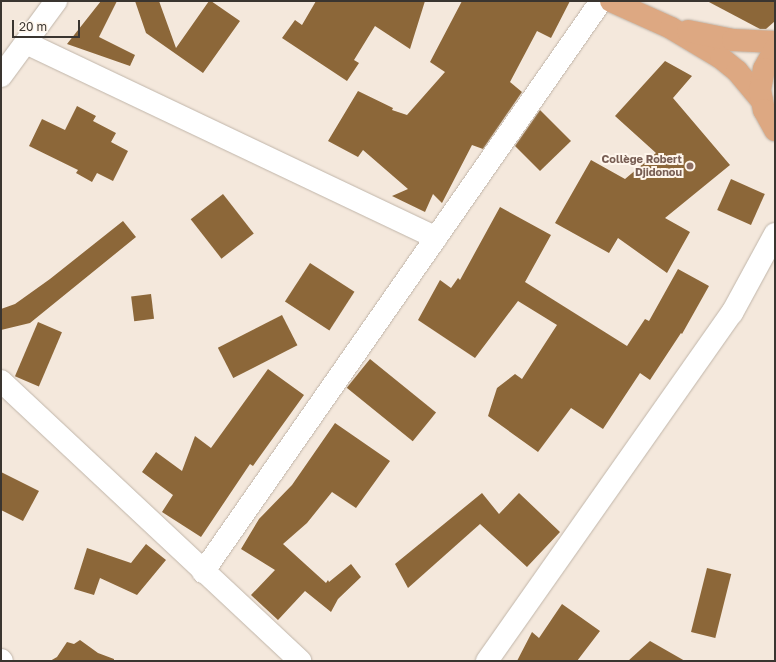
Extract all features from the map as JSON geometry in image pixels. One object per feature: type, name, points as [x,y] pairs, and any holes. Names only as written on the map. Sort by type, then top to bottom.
[{"type":"main road","points":[[610,1],[671,28],[721,58],[737,70],[762,101]]},
{"type":"main road","points":[[671,28],[732,40],[775,42]]},
{"type":"main road","points":[[775,49],[764,69],[760,90],[768,119],[775,130]]},
{"type":"street","points":[[1,76],[26,44],[56,1]]},
{"type":"street","points":[[203,572],[601,1]]},
{"type":"street","points":[[26,44],[436,238]]},
{"type":"street","points":[[487,661],[732,313],[775,234]]},
{"type":"street","points":[[1,381],[203,572],[300,661]]},
{"type":"building","points":[[101,1],[117,1],[99,37],[135,55],[130,66],[67,44]]},
{"type":"building","points":[[135,1],[159,1],[176,48],[209,1],[240,21],[203,73],[146,33]]},
{"type":"building","points":[[316,1],[425,1],[410,49],[375,26],[354,60],[359,63],[347,81],[282,38],[295,20],[302,25]]},
{"type":"building","points":[[462,1],[570,1],[551,38],[537,31],[510,82],[522,92],[483,149],[472,145],[442,203],[433,194],[425,212],[392,196],[408,189],[363,150],[358,157],[328,141],[358,91],[393,108],[392,110],[407,115],[445,72],[430,62]]},
{"type":"building","points":[[707,1],[775,1],[775,21],[766,29],[760,29]]},
{"type":"building","points":[[665,61],[692,76],[673,98],[730,165],[665,218],[690,232],[667,273],[618,238],[609,253],[555,223],[591,160],[625,179],[656,153],[615,116]]},
{"type":"building","points":[[77,106],[96,116],[93,121],[116,133],[111,142],[128,151],[113,181],[97,173],[92,182],[76,173],[78,170],[29,146],[42,119],[65,130]]},
{"type":"building","points":[[540,110],[571,141],[540,171],[515,146]]},
{"type":"building","points":[[731,179],[765,194],[751,225],[717,210]]},
{"type":"building","points":[[223,194],[254,233],[221,259],[191,219]]},
{"type":"building","points":[[500,207],[551,235],[525,282],[627,346],[645,319],[649,321],[678,269],[709,286],[682,334],[681,333],[650,380],[640,373],[603,429],[571,408],[538,452],[488,416],[497,388],[515,374],[522,379],[557,325],[518,301],[475,358],[418,320],[440,280],[451,288],[458,278],[460,280]]},
{"type":"building","points":[[123,221],[136,237],[30,323],[1,330],[1,309],[15,304],[50,279]]},
{"type":"building","points":[[310,263],[354,292],[329,330],[285,302]]},
{"type":"building","points":[[151,294],[154,319],[134,321],[131,296]]},
{"type":"building","points":[[282,315],[297,345],[233,378],[218,348]]},
{"type":"building","points":[[38,322],[62,332],[39,386],[15,376]]},
{"type":"building","points":[[370,359],[436,412],[413,441],[347,388]]},
{"type":"building","points":[[268,369],[304,395],[253,466],[250,464],[201,537],[162,512],[173,495],[142,472],[156,452],[182,471],[195,436],[211,448]]},
{"type":"building","points":[[335,423],[390,461],[356,508],[332,492],[307,523],[283,544],[326,583],[351,564],[361,577],[338,599],[331,612],[305,591],[278,620],[251,595],[275,570],[241,549],[259,519],[292,485]]},
{"type":"building","points":[[1,472],[39,491],[23,521],[1,510]]},
{"type":"building","points":[[482,493],[499,514],[519,493],[560,532],[527,567],[480,524],[408,588],[395,564]]},
{"type":"building","points":[[146,544],[166,560],[137,595],[100,578],[94,595],[74,589],[87,548],[131,563]]},
{"type":"building","points":[[707,568],[731,574],[715,638],[691,632]]},
{"type":"building","points":[[562,604],[600,631],[577,661],[517,661],[532,632],[539,638]]},
{"type":"building","points":[[80,640],[98,653],[114,659],[114,661],[50,661],[57,657],[67,642],[74,644]]},
{"type":"building","points":[[650,641],[685,661],[628,661]]},
{"type":"place","name":"Collège Robert Djidonou","points":[[690,166]]}]
